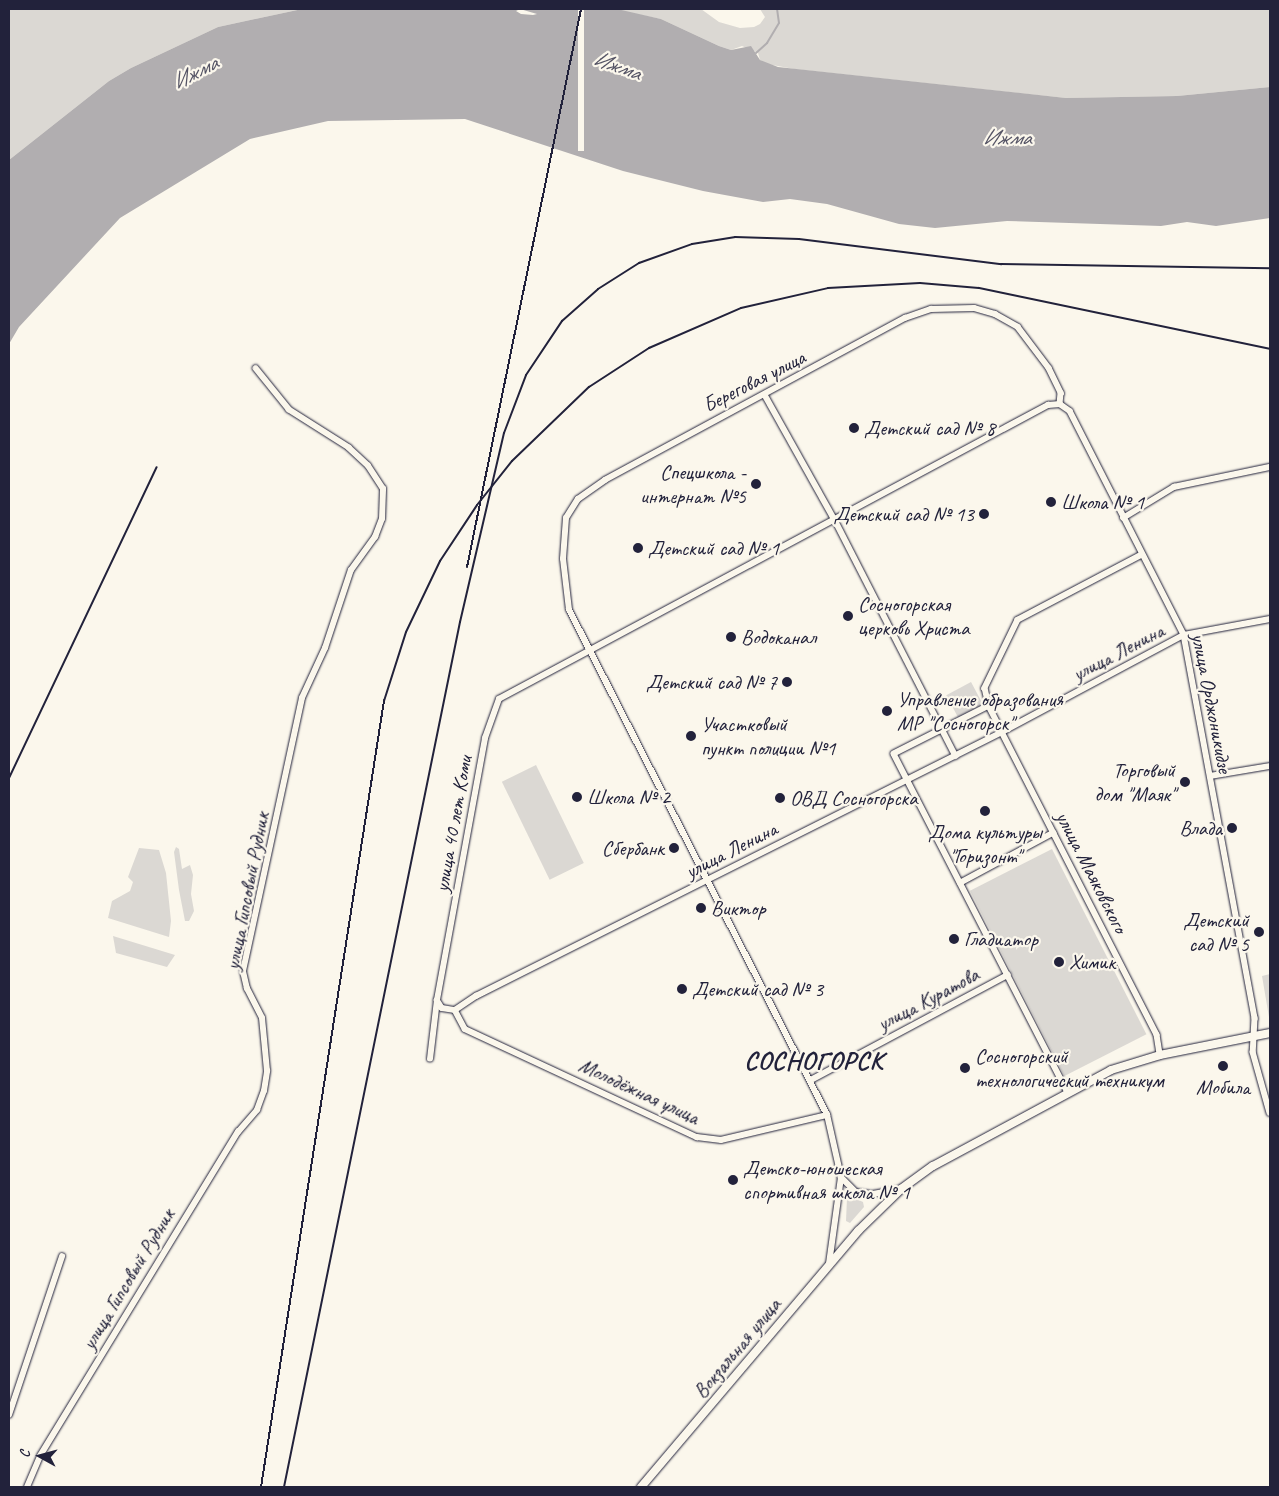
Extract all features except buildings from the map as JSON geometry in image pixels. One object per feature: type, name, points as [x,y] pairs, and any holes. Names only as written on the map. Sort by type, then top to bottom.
[{"type":"main road","name":"Вокзальная улица","points":[[641,1487],[858,1231],[901,1189],[933,1166],[1111,1070],[1160,1055],[1270,1033]]},
{"type":"street","name":"Береговая улица","points":[[828,1268],[841,1178],[828,1115],[569,610],[563,559],[566,518],[578,499],[694,430],[765,395],[905,318],[931,308],[954,306],[994,314],[1018,327],[1049,368],[1061,393],[1060,404]]},
{"type":"street","name":"улица Гипсовый Рудник","points":[[27,1487],[46,1447],[238,1132],[257,1110],[264,1091],[267,1071],[262,1018],[247,989],[243,971],[302,698],[325,648],[351,570],[375,536],[382,519],[383,489],[368,466],[349,448],[289,410],[256,369]]},
{"type":"street","points":[[765,395],[835,520],[956,756]]},
{"type":"street","name":"улица Орджоникидзе","points":[[1060,404],[1070,411],[1184,635],[1255,1018],[1253,1036],[1258,1078],[1270,1113]]},
{"type":"street","name":"улица 40 лет Коми","points":[[430,1059],[437,1000],[484,738],[499,699],[1048,405],[1060,404]]},
{"type":"street","points":[[1123,518],[1174,488],[1270,467]]},
{"type":"street","points":[[1068,1092],[894,754],[989,706],[985,688],[1018,620],[1142,555]]},
{"type":"street","name":"улица Ленина","points":[[454,1010],[476,996],[906,778],[956,756],[1184,635],[1270,619]]},
{"type":"street","name":"улица Маяковского","points":[[989,706],[1157,1036],[1160,1055]]},
{"type":"street","points":[[1210,776],[1270,766]]},
{"type":"street","points":[[960,883],[1053,833]]},
{"type":"street","name":"улица Куратова","points":[[811,1080],[1008,975]]},
{"type":"street","points":[[437,1000],[442,1008],[454,1010]]},
{"type":"street","name":"Молодёжная улица","points":[[454,1010],[465,1029],[697,1137],[721,1140],[828,1115]]},
{"type":"street","points":[[841,1178],[856,1192],[873,1194],[901,1189]]},
{"type":"street","points":[[9,1415],[62,1257]]},
{"type":"shaded area","points":[[9,9],[302,9],[218,27],[131,68],[109,81],[9,160]]},
{"type":"shaded area","points":[[611,9],[701,9],[719,22],[740,28],[754,27],[760,24],[765,17],[760,9],[1270,9],[1270,87],[1177,96],[1066,98],[794,69],[767,64],[760,60],[758,53],[742,46],[731,50],[719,46],[661,19]]},
{"type":"shaded area","points":[[971,682],[984,706],[959,719],[946,695]]},
{"type":"shaded area","points":[[536,765],[584,863],[550,880],[502,782]]},
{"type":"shaded area","points":[[176,847],[179,849],[182,869],[190,865],[193,875],[191,894],[194,911],[189,921],[185,921],[179,890],[174,852]]},
{"type":"shaded area","points":[[139,848],[159,850],[166,873],[171,921],[169,937],[108,918],[112,901],[130,891],[133,882],[128,877]]},
{"type":"shaded area","name":"Химик","points":[[1052,849],[1146,1034],[1064,1076],[970,891]]},
{"type":"shaded area","points":[[113,936],[175,955],[167,967],[116,953]]},
{"type":"shaded area","points":[[1270,974],[1270,1023],[1262,976]]},
{"type":"shaded area","points":[[850,1196],[863,1202],[864,1207],[850,1223],[846,1221],[847,1198]]},
{"type":"water","name":"Ижма","points":[[302,9],[520,9],[617,9],[661,19],[731,50],[751,46],[760,60],[778,67],[1066,98],[1177,96],[1270,87],[1270,218],[1216,226],[1187,222],[1161,226],[1007,221],[935,228],[899,224],[827,204],[790,199],[763,202],[703,191],[623,171],[465,119],[328,121],[250,139],[120,218],[19,327],[9,344],[9,160],[109,81],[131,68],[218,27]],"holes":[[[520,9],[537,14],[521,14],[516,11]]]},
{"type":"pier","points":[[578,9],[584,9],[584,151],[578,151]]},
{"type":"waterway","points":[[756,53],[767,43],[779,23],[777,9]]},
{"type":"railway","points":[[467,567],[581,9]]},
{"type":"railway","points":[[284,1487],[460,622],[504,433],[526,375],[562,321],[598,289],[639,263],[692,244],[735,237],[799,239],[1001,264],[1270,268]]},
{"type":"railway","points":[[261,1487],[384,701],[406,632],[440,561],[477,505],[512,461],[589,387],[649,348],[741,308],[828,288],[920,283],[979,288],[1270,349]]},
{"type":"railway","points":[[9,778],[157,467]]},
{"type":"place","name":"Детский сад № 8","points":[[854,428]]},
{"type":"place","name":"Спецшкола - интернат №5","points":[[756,484]]},
{"type":"place","name":"Школа № 1","points":[[1051,502]]},
{"type":"place","name":"Детский сад № 13","points":[[984,514]]},
{"type":"place","name":"Детский сад № 1","points":[[638,548]]},
{"type":"place","name":"Сосногорская церковь Христа","points":[[848,616]]},
{"type":"place","name":"Водоканал","points":[[731,637]]},
{"type":"place","name":"Детский сад № 7","points":[[787,682]]},
{"type":"place","name":"Управление образования МР \"Сосногорск\"","points":[[887,711]]},
{"type":"place","name":"Участковый пункт полиции №1","points":[[691,736]]},
{"type":"place","name":"Торговый дом \"Маяк\"","points":[[1185,782]]},
{"type":"place","name":"Школа № 2","points":[[577,797]]},
{"type":"place","name":"ОВД Сосногорска","points":[[780,798]]},
{"type":"place","name":"Дома культуры \"Горизонт\"","points":[[985,811]]},
{"type":"place","name":"Влада","points":[[1232,828]]},
{"type":"place","name":"Сбербанк","points":[[674,848]]},
{"type":"place","name":"Виктор","points":[[701,908]]},
{"type":"place","name":"Детский сад № 5","points":[[1259,932]]},
{"type":"place","name":"Гладиатор","points":[[954,939]]},
{"type":"place","name":"Химик","points":[[1059,962]]},
{"type":"place","name":"Детский сад № 3","points":[[682,989]]},
{"type":"place","name":"Мобила","points":[[1223,1066]]},
{"type":"place","name":"Сосногорский технологический техникум","points":[[965,1068]]},
{"type":"place","name":"Детско-юношеская спортивная школа № 1","points":[[733,1180]]},
{"type":"district","name":"СОСНОГОРСК","points":[[814,1061]]}]
